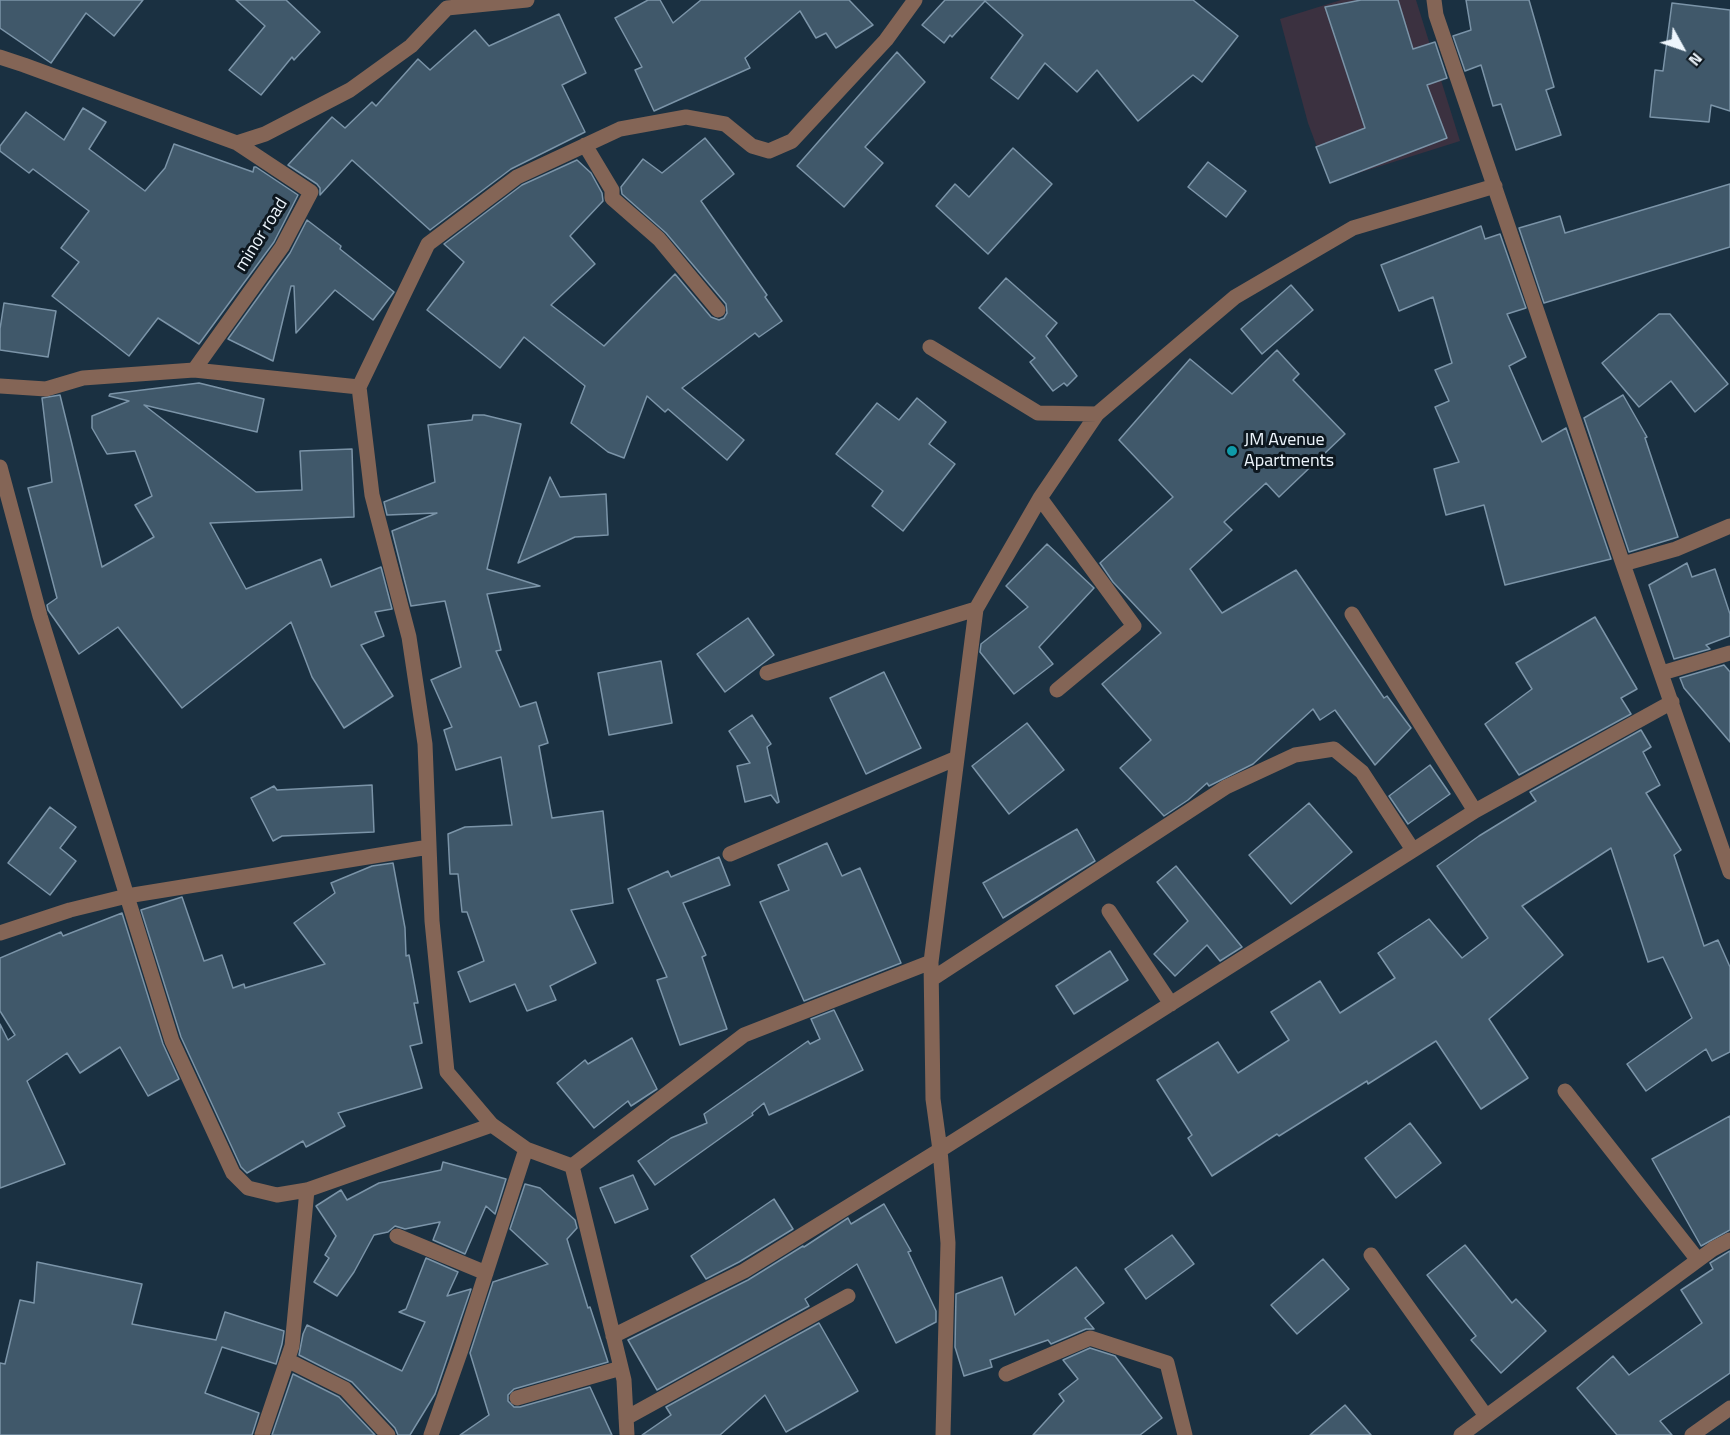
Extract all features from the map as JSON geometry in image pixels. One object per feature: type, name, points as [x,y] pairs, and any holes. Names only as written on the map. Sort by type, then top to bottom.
[{"type":"street","points":[[0,57],[237,143],[265,134],[350,90],[411,46],[443,4],[527,0]]},
{"type":"street","points":[[572,1166],[526,1149],[492,1125],[447,1071],[432,921],[425,744],[409,637],[372,495],[359,387],[428,244],[517,177],[620,129],[686,117],[725,124],[752,146],[769,151],[792,141],[886,40],[915,0]]},
{"type":"street","points":[[1434,0],[1437,15],[1623,564],[1730,872]]},
{"type":"street","name":"minor road","points":[[194,370],[282,247],[311,192],[237,143]]},
{"type":"street","points":[[585,145],[612,190],[612,198],[659,239],[718,310]]},
{"type":"street","points":[[943,1435],[948,1243],[933,1099],[932,962],[976,609],[1040,498],[1098,414],[1235,297],[1353,228],[1495,186]]},
{"type":"street","points":[[930,347],[1038,413],[1098,414]]},
{"type":"street","points":[[0,386],[46,389],[83,378],[194,370],[359,387]]},
{"type":"street","points":[[0,467],[40,616],[172,1041],[233,1173],[248,1188],[277,1195],[307,1190],[492,1125]]},
{"type":"street","points":[[1040,498],[1134,626],[1057,690]]},
{"type":"street","points":[[1623,564],[1676,549],[1730,526]]},
{"type":"street","points":[[767,673],[976,609]]},
{"type":"street","points":[[1352,614],[1475,811]]},
{"type":"street","points":[[1662,674],[1730,653]]},
{"type":"street","points":[[613,1335],[744,1271],[940,1150],[1475,811],[1672,702]]},
{"type":"street","points":[[932,979],[1226,787],[1295,754],[1334,748],[1362,772],[1413,850]]},
{"type":"street","points":[[730,854],[957,758]]},
{"type":"street","points":[[0,933],[70,910],[127,896],[429,847]]},
{"type":"street","points":[[1109,911],[1171,1004]]},
{"type":"street","points":[[572,1166],[744,1035],[932,962]]},
{"type":"street","points":[[1565,1091],[1698,1260]]},
{"type":"street","points":[[431,1435],[526,1149]]},
{"type":"street","points":[[572,1166],[624,1380],[627,1435]]},
{"type":"street","points":[[262,1435],[292,1346],[307,1190]]},
{"type":"street","points":[[397,1236],[486,1273]]},
{"type":"street","points":[[1461,1435],[1698,1260],[1730,1240]]},
{"type":"street","points":[[1371,1255],[1486,1416]]},
{"type":"street","points":[[626,1418],[848,1296]]},
{"type":"street","points":[[1006,1374],[1090,1338],[1167,1363],[1185,1435]]},
{"type":"street","points":[[287,1360],[345,1389],[388,1435]]},
{"type":"street","points":[[517,1398],[621,1368]]},
{"type":"street","points":[[1692,1435],[1730,1408]]},
{"type":"shaded area","points":[[1341,0],[1416,0],[1460,141],[1330,182],[1308,123],[1280,19]]},
{"type":"building","points":[[0,0],[143,0],[114,36],[86,13],[51,63],[0,28]]},
{"type":"building","points":[[236,0],[286,0],[320,32],[294,60],[292,57],[261,95],[229,70],[265,26]]},
{"type":"building","points":[[648,0],[660,0],[673,23],[701,0],[849,0],[873,25],[836,48],[826,33],[816,38],[800,11],[745,58],[750,68],[654,111],[635,70],[642,67],[615,18]]},
{"type":"building","points":[[945,0],[1193,0],[1238,36],[1202,82],[1193,75],[1138,121],[1097,70],[1077,92],[1045,63],[1018,99],[991,78],[1023,35],[985,1],[944,43],[922,25]]},
{"type":"building","points":[[1361,0],[1398,0],[1413,49],[1435,42],[1447,78],[1427,85],[1447,138],[1330,183],[1316,147],[1365,128],[1325,7]]},
{"type":"building","points":[[1466,0],[1529,0],[1554,87],[1546,90],[1561,135],[1516,150],[1501,104],[1493,106],[1481,65],[1465,71],[1453,36],[1471,30]]},
{"type":"building","points":[[1672,3],[1730,10],[1730,111],[1711,105],[1709,122],[1650,117],[1655,70],[1663,71]]},
{"type":"building","points":[[559,14],[586,73],[562,85],[585,132],[511,169],[430,230],[352,160],[320,195],[320,188],[317,184],[288,165],[332,117],[345,128],[372,102],[376,106],[418,59],[430,70],[475,30],[489,46]]},
{"type":"building","points":[[897,52],[925,82],[865,147],[883,163],[844,207],[797,166]]},
{"type":"building","points":[[83,108],[106,122],[89,149],[145,191],[165,168],[174,144],[253,172],[256,167],[298,195],[274,242],[199,344],[158,318],[129,356],[52,296],[79,262],[61,248],[89,211],[33,169],[29,173],[0,151],[0,146],[26,112],[64,140]]},
{"type":"building","points":[[705,138],[734,174],[701,201],[767,295],[765,297],[782,321],[759,337],[755,333],[682,388],[744,440],[727,460],[668,409],[665,412],[647,396],[624,458],[608,452],[571,423],[585,386],[524,337],[500,368],[427,310],[464,262],[444,244],[522,185],[577,160],[591,173],[602,193],[603,201],[570,236],[595,264],[551,305],[604,346],[675,274],[711,317],[719,320],[724,318],[727,313],[726,304],[666,233],[622,194],[621,187],[643,159],[662,173]]},
{"type":"building","points":[[1013,148],[1052,184],[988,254],[936,206],[955,184],[969,197]]},
{"type":"building","points":[[1208,162],[1246,191],[1226,217],[1188,187]]},
{"type":"building","points":[[1730,184],[1730,247],[1544,303],[1519,228],[1560,216],[1565,233]]},
{"type":"building","points":[[307,220],[394,292],[373,320],[335,290],[296,333],[294,286],[291,286],[273,361],[228,339],[290,253]]},
{"type":"building","points":[[1481,226],[1485,239],[1500,234],[1526,308],[1507,314],[1526,357],[1509,366],[1542,442],[1566,428],[1611,559],[1505,585],[1484,505],[1446,515],[1434,469],[1459,462],[1435,407],[1449,401],[1435,370],[1452,363],[1433,297],[1399,311],[1381,265]]},
{"type":"building","points":[[1006,278],[1057,323],[1046,336],[1077,376],[1067,386],[1064,383],[1053,391],[1030,362],[1035,358],[979,308]]},
{"type":"building","points":[[1291,285],[1313,310],[1262,354],[1241,329]]},
{"type":"building","points":[[4,303],[56,311],[48,357],[0,350]]},
{"type":"building","points":[[1659,314],[1670,314],[1728,384],[1695,412],[1671,381],[1639,407],[1602,363]]},
{"type":"building","points":[[1277,350],[1299,374],[1293,380],[1345,434],[1279,497],[1266,483],[1224,522],[1232,530],[1190,569],[1222,613],[1296,570],[1384,698],[1387,696],[1411,728],[1375,765],[1335,710],[1320,720],[1313,709],[1253,764],[1209,786],[1207,783],[1188,800],[1164,816],[1120,768],[1151,740],[1102,684],[1161,633],[1113,582],[1100,563],[1173,497],[1119,440],[1190,359],[1232,394]]},
{"type":"building","points":[[199,383],[264,399],[257,432],[144,405],[256,492],[302,490],[300,451],[352,449],[354,517],[210,523],[246,589],[321,559],[331,587],[381,567],[392,609],[375,612],[384,636],[361,645],[393,696],[344,728],[312,677],[291,622],[182,708],[118,627],[79,654],[48,610],[47,605],[57,598],[28,488],[52,482],[42,398],[60,395],[102,567],[154,537],[135,505],[152,496],[135,451],[107,454],[92,428],[92,416],[129,401],[109,396],[110,394]]},
{"type":"building","points":[[1623,395],[1647,437],[1645,438],[1678,537],[1629,552],[1584,418]]},
{"type":"building","points":[[917,398],[946,422],[929,444],[955,464],[903,531],[872,506],[883,491],[836,454],[877,403],[899,420]]},
{"type":"building","points":[[473,415],[484,415],[521,424],[487,569],[540,586],[487,594],[501,650],[496,651],[520,707],[536,702],[548,743],[539,746],[552,818],[603,811],[613,903],[571,910],[596,963],[550,986],[556,1000],[527,1011],[515,984],[470,1002],[458,972],[484,961],[467,912],[462,912],[458,874],[450,874],[448,834],[465,827],[512,825],[501,757],[456,770],[444,730],[452,727],[431,680],[461,667],[445,601],[411,606],[392,531],[437,513],[387,515],[384,502],[435,482],[428,425],[472,420]]},
{"type":"building","points":[[550,477],[560,497],[606,494],[608,535],[575,537],[518,563]]},
{"type":"building","points":[[1047,544],[1094,588],[1039,647],[1053,664],[1014,694],[980,652],[981,644],[1028,607],[1006,586]]},
{"type":"building","points":[[1687,563],[1692,577],[1715,569],[1730,614],[1730,636],[1706,645],[1710,649],[1674,659],[1649,585]]},
{"type":"building","points":[[1595,617],[1637,689],[1621,698],[1631,714],[1519,775],[1485,724],[1532,689],[1516,663]]},
{"type":"building","points":[[748,618],[774,655],[725,692],[697,654]]},
{"type":"building","points":[[661,661],[672,723],[609,735],[598,673]]},
{"type":"building","points":[[1724,665],[1730,672],[1730,742],[1684,688],[1680,678]]},
{"type":"building","points":[[884,672],[921,748],[866,774],[830,698]]},
{"type":"building","points":[[752,715],[771,744],[767,747],[779,802],[777,803],[771,795],[745,802],[737,766],[750,763],[729,731]]},
{"type":"building","points":[[1027,723],[1064,770],[1009,814],[972,766]]},
{"type":"building","points":[[1641,730],[1651,747],[1643,752],[1660,785],[1646,793],[1681,850],[1674,855],[1704,946],[1718,940],[1730,967],[1730,1052],[1712,1061],[1706,1049],[1646,1091],[1627,1064],[1692,1018],[1663,957],[1648,962],[1611,848],[1522,906],[1563,955],[1489,1019],[1528,1078],[1481,1109],[1436,1041],[1368,1084],[1367,1081],[1279,1136],[1277,1134],[1212,1176],[1188,1138],[1192,1135],[1157,1080],[1218,1042],[1238,1073],[1289,1040],[1271,1012],[1320,981],[1340,1013],[1395,978],[1378,953],[1429,919],[1462,958],[1488,938],[1437,866],[1479,836],[1536,801],[1530,792]]},
{"type":"building","points":[[1430,765],[1450,794],[1408,824],[1389,796]]},
{"type":"building","points":[[372,785],[374,832],[282,836],[273,841],[251,798],[274,786],[277,790]]},
{"type":"building","points":[[1309,803],[1352,852],[1291,904],[1249,855]]},
{"type":"building","points":[[50,807],[76,827],[60,848],[76,861],[50,895],[8,863]]},
{"type":"building","points":[[1077,829],[1095,861],[1003,918],[983,883]]},
{"type":"building","points":[[827,843],[842,876],[860,868],[901,963],[804,1001],[760,902],[789,890],[778,865]]},
{"type":"building","points":[[719,857],[730,885],[683,903],[706,955],[702,957],[727,1029],[680,1045],[657,980],[667,977],[628,889],[668,871],[671,877]]},
{"type":"building","points":[[393,863],[405,928],[406,956],[409,955],[418,1003],[414,1003],[422,1043],[410,1046],[422,1088],[338,1113],[345,1126],[306,1147],[303,1141],[247,1173],[241,1167],[181,1037],[141,910],[182,897],[204,961],[222,955],[233,988],[244,984],[245,988],[325,964],[294,923],[335,893],[331,883],[372,866]]},
{"type":"building","points":[[1176,866],[1242,947],[1220,961],[1207,945],[1175,976],[1154,954],[1188,921],[1157,882]]},
{"type":"building","points":[[122,913],[163,1044],[179,1079],[148,1096],[120,1047],[80,1073],[67,1053],[27,1081],[65,1164],[0,1188],[0,1024],[8,1040],[15,1035],[0,1011],[0,958],[61,932],[63,936]]},
{"type":"building","points":[[1110,951],[1128,980],[1074,1014],[1056,986]]},
{"type":"building","points":[[834,1010],[863,1070],[769,1115],[764,1103],[752,1113],[753,1115],[655,1185],[638,1161],[671,1138],[707,1123],[704,1114],[808,1041],[810,1044],[820,1039],[811,1019]]},
{"type":"building","points":[[632,1038],[657,1089],[631,1106],[628,1101],[594,1128],[557,1083],[585,1060],[588,1064]]},
{"type":"building","points":[[1730,1116],[1730,1230],[1701,1246],[1652,1159]]},
{"type":"building","points":[[1410,1123],[1441,1163],[1396,1198],[1365,1158]]},
{"type":"building","points":[[443,1162],[506,1179],[495,1214],[486,1206],[465,1254],[433,1240],[440,1222],[405,1229],[395,1226],[388,1232],[374,1235],[354,1272],[337,1296],[314,1282],[329,1258],[325,1255],[336,1236],[316,1206],[341,1190],[347,1200],[379,1183],[441,1170]]},
{"type":"building","points":[[633,1175],[648,1209],[615,1223],[600,1188]]},
{"type":"building","points":[[525,1184],[540,1188],[575,1220],[577,1228],[567,1239],[588,1308],[590,1307],[608,1362],[514,1389],[508,1395],[508,1401],[514,1407],[520,1407],[590,1387],[612,1435],[460,1435],[489,1415],[470,1353],[493,1282],[548,1264],[510,1229]]},
{"type":"building","points":[[774,1199],[793,1229],[706,1279],[691,1256]]},
{"type":"building","points":[[884,1204],[911,1251],[908,1252],[936,1311],[936,1322],[896,1343],[857,1264],[805,1299],[809,1306],[657,1390],[628,1340],[748,1280],[848,1218],[851,1224]]},
{"type":"building","points":[[1172,1235],[1194,1264],[1146,1299],[1125,1269]]},
{"type":"building","points":[[1465,1245],[1512,1303],[1516,1299],[1546,1331],[1501,1373],[1471,1340],[1476,1336],[1427,1275]]},
{"type":"building","points":[[1730,1251],[1730,1373],[1660,1421],[1672,1435],[1617,1435],[1577,1388],[1613,1356],[1629,1375],[1702,1323],[1681,1290],[1713,1269],[1710,1263]]},
{"type":"building","points":[[426,1258],[458,1272],[447,1296],[471,1289],[435,1394],[410,1435],[398,1435],[395,1428],[352,1382],[299,1355],[307,1325],[402,1371],[425,1322],[399,1312],[406,1309]]},
{"type":"building","points":[[1323,1259],[1349,1289],[1297,1334],[1271,1305]]},
{"type":"building","points":[[37,1262],[142,1284],[132,1324],[216,1340],[225,1312],[284,1331],[276,1364],[222,1347],[205,1393],[259,1413],[252,1435],[0,1435],[0,1363],[5,1364],[20,1300],[34,1303]]},
{"type":"building","points":[[1076,1267],[1104,1303],[1085,1318],[1094,1329],[1086,1329],[1051,1344],[1048,1340],[990,1360],[992,1367],[964,1376],[955,1347],[956,1294],[1002,1277],[1015,1315]]},
{"type":"building","points":[[819,1323],[858,1391],[786,1432],[765,1395],[720,1435],[642,1435],[671,1415],[666,1407]]},
{"type":"building","points":[[1090,1348],[1115,1356],[1162,1418],[1140,1435],[1033,1435],[1064,1401],[1059,1394],[1078,1379],[1063,1360]]},
{"type":"building","points":[[293,1374],[339,1397],[375,1435],[272,1435]]},
{"type":"building","points":[[1345,1405],[1371,1435],[1310,1435]]},
{"type":"place","name":"JM Avenue Apartments","points":[[1232,451]]}]
